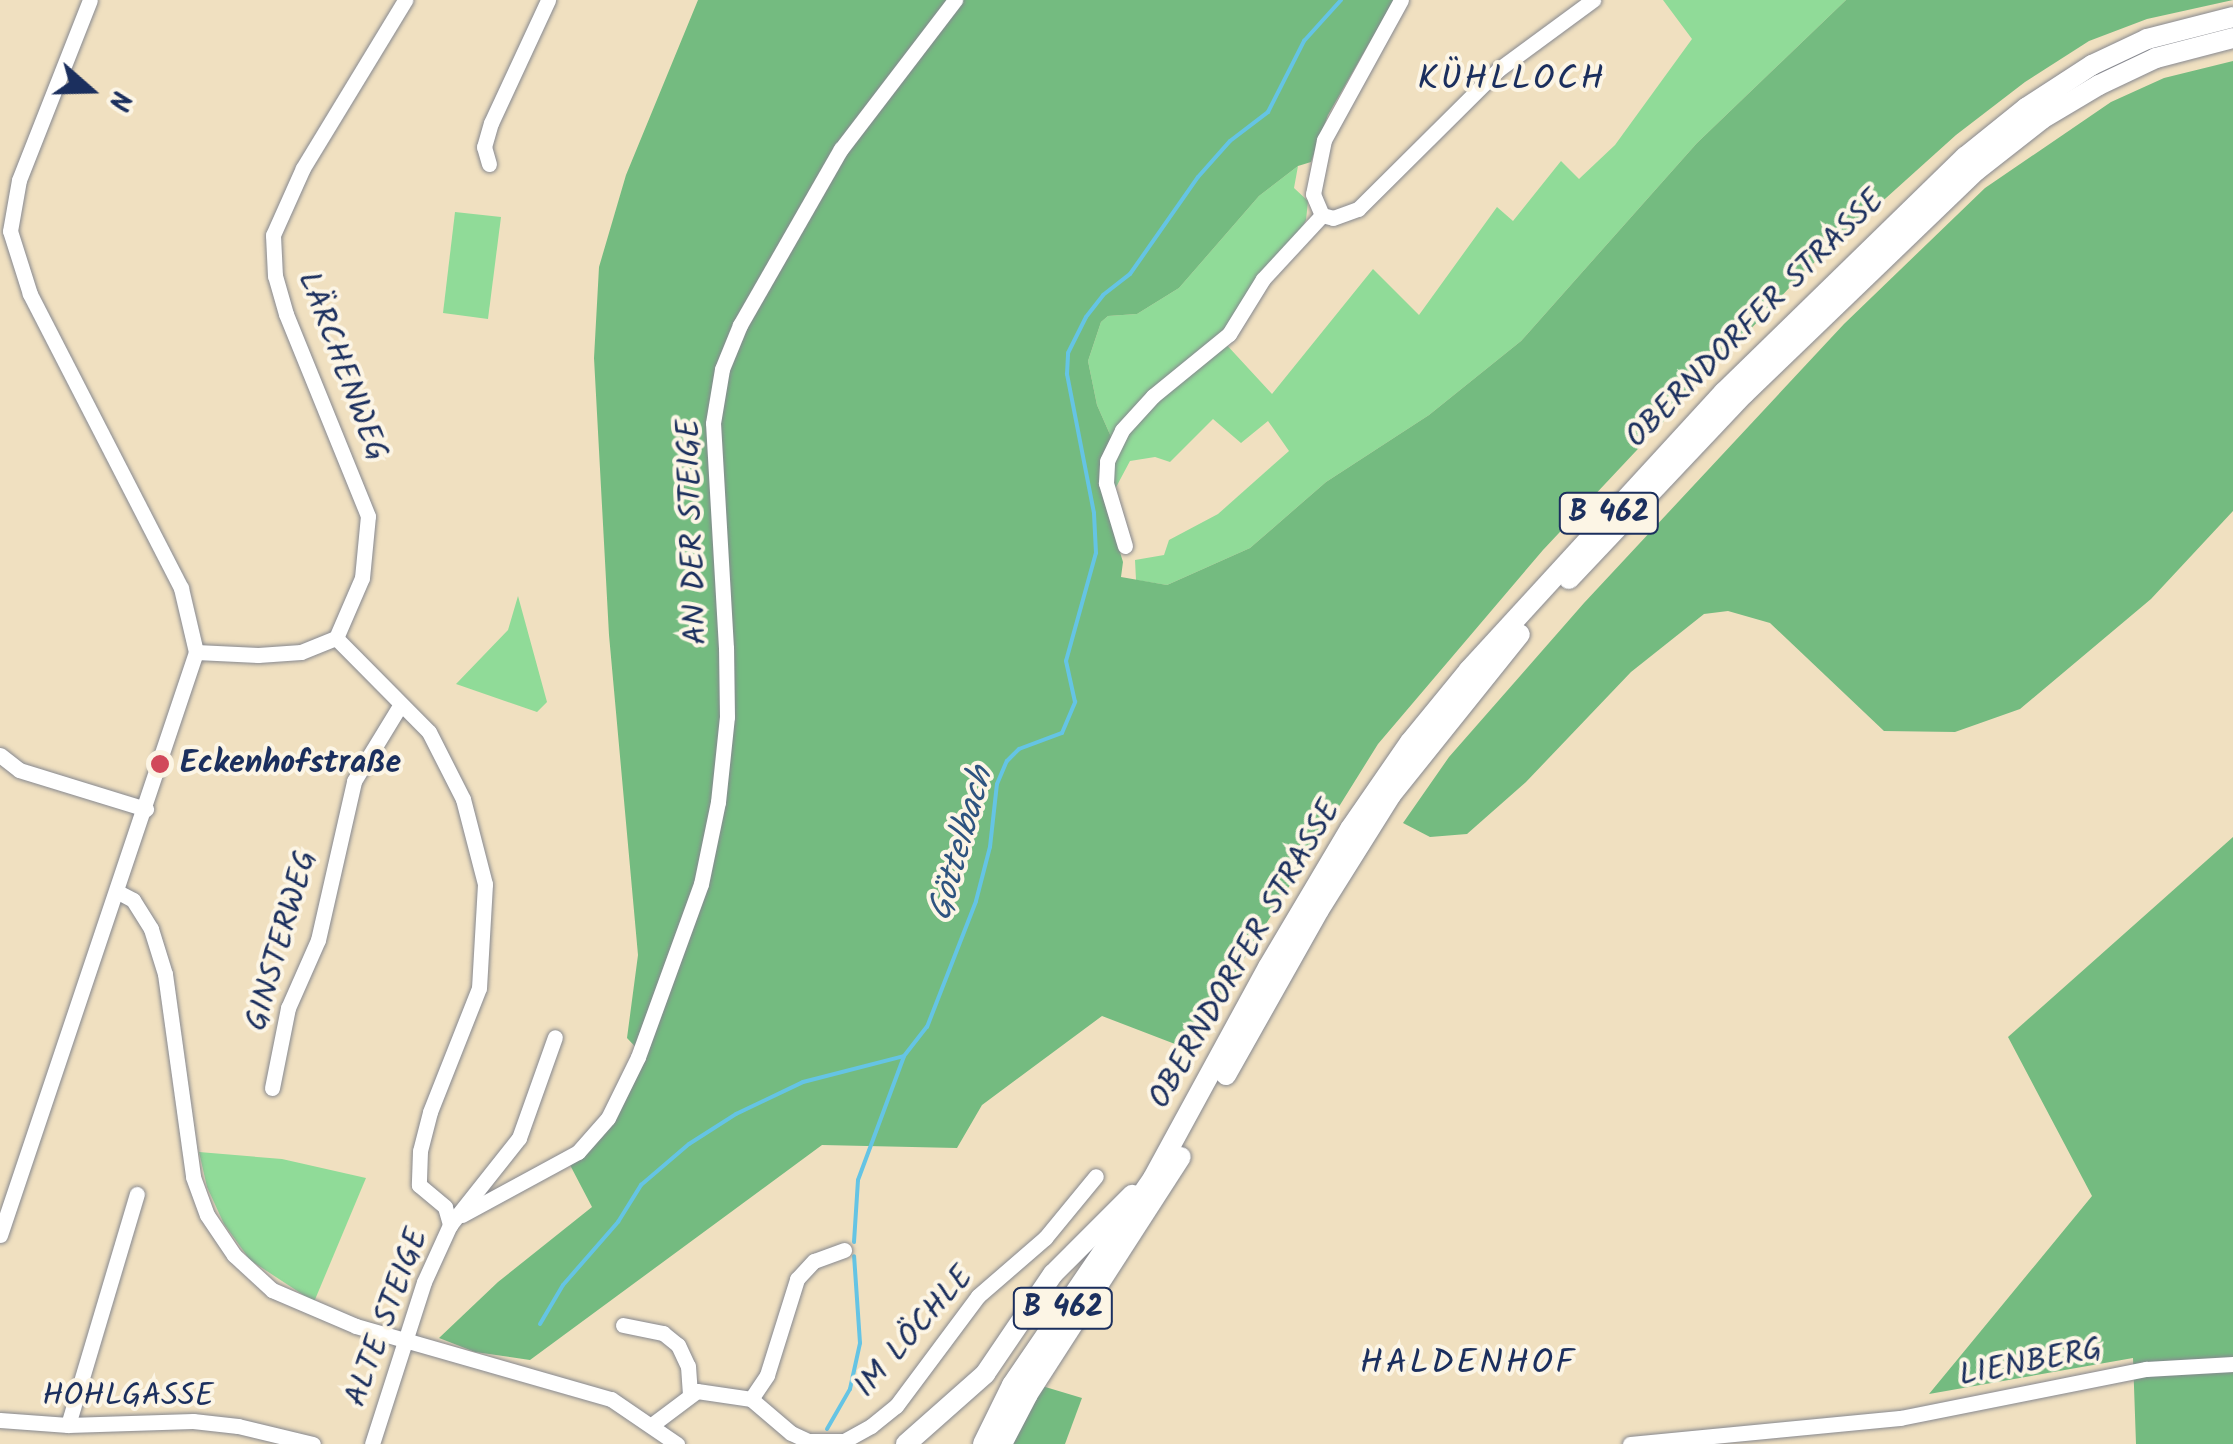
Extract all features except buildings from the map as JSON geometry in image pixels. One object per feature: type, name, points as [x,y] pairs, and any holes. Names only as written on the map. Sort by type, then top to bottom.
[{"type":"main road","name":"OBERNDORFER STRASSE","points":[[1159,1182],[1294,922],[1380,784],[1469,670],[1636,483],[1888,230],[2026,108],[2092,65],[2148,38],[2233,17]]},
{"type":"main road","name":"OBERNDORFER STRASSE","points":[[1159,1182],[1392,794],[1479,680],[1562,586],[1744,394],[1976,171],[2042,119],[2099,85],[2156,58],[2233,38]]},
{"type":"main road","points":[[906,1444],[967,1393],[1076,1247],[1159,1182]]},
{"type":"main road","name":"B 462","points":[[983,1444],[1012,1384],[1159,1182]]},
{"type":"main road","name":"B 462","points":[[1002,1444],[1028,1394],[1159,1182]]},
{"type":"street","points":[[0,1235],[196,652],[181,588],[30,294],[5,232],[19,180],[90,0]]},
{"type":"street","name":"LÄRCHENWEG","points":[[336,638],[362,578],[368,516],[286,314],[275,276],[273,235],[303,168],[405,0]]},
{"type":"street","points":[[489,164],[484,147],[491,123],[548,0]]},
{"type":"street","name":"AN DER STEIGE","points":[[638,1057],[701,884],[718,802],[726,717],[726,648],[713,423],[722,369],[740,326],[842,149],[955,0]]},
{"type":"street","points":[[1322,215],[1313,194],[1324,140],[1401,0]]},
{"type":"street","points":[[1322,215],[1333,218],[1358,209],[1498,69],[1593,0]]},
{"type":"street","points":[[1126,546],[1106,483],[1108,462],[1122,430],[1153,396],[1229,334],[1263,278],[1322,215]]},
{"type":"street","points":[[196,652],[258,656],[301,652],[336,638],[429,732],[447,764],[463,799],[485,884],[478,988],[452,1066],[430,1112],[420,1151],[419,1185],[456,1220]]},
{"type":"street","name":"GINSTERWEG","points":[[272,1088],[288,1008],[318,940],[354,782],[402,704]]},
{"type":"street","points":[[0,754],[19,770],[146,809]]},
{"type":"street","points":[[118,892],[133,900],[151,928],[165,974],[187,1143],[206,1215],[234,1255],[272,1290],[356,1326],[586,1390],[629,1408],[677,1444]]},
{"type":"street","name":"ALTE STEIGE","points":[[372,1444],[408,1342],[424,1282],[456,1220],[518,1138],[555,1037]]},
{"type":"street","name":"ALTE STEIGE","points":[[456,1220],[578,1152],[608,1118],[638,1057]]},
{"type":"street","name":"IM LÖCHLE","points":[[751,1399],[791,1433],[808,1441],[844,1441],[871,1426],[896,1406],[978,1296],[1046,1238],[1096,1176]]},
{"type":"street","points":[[68,1425],[136,1194]]},
{"type":"street","points":[[653,1424],[690,1395],[708,1392],[751,1399],[767,1375],[797,1279],[814,1261],[844,1250]]},
{"type":"street","points":[[623,1324],[663,1333],[678,1345],[688,1366],[690,1395]]},
{"type":"street","name":"LIENBERG","points":[[1630,1444],[1900,1418],[2146,1369],[2233,1364]]},
{"type":"street","name":"HOHLGASSE","points":[[0,1420],[68,1425],[193,1421],[238,1426],[313,1444]]},
{"type":"green space","points":[[698,0],[1394,0],[1328,115],[1311,162],[1298,166],[1259,196],[1179,288],[1137,314],[1108,316],[1101,322],[1088,361],[1097,405],[1112,439],[1106,505],[1123,562],[1121,577],[1167,585],[1250,548],[1326,482],[1429,415],[1521,341],[1697,143],[1846,0],[2233,0],[2147,19],[2089,41],[2025,82],[1956,135],[1806,270],[1543,550],[1378,744],[1188,1049],[1102,1016],[982,1105],[957,1148],[822,1145],[530,1360],[475,1352],[439,1338],[498,1282],[592,1207],[570,1165],[593,1147],[646,1058],[627,1038],[638,955],[609,635],[594,358],[599,267],[626,175]]},
{"type":"green space","points":[[1663,0],[1846,0],[1697,143],[1521,341],[1429,415],[1326,482],[1250,548],[1167,585],[1136,580],[1135,560],[1164,555],[1169,540],[1218,514],[1289,451],[1268,421],[1241,443],[1213,419],[1170,462],[1155,457],[1130,461],[1114,491],[1111,463],[1127,429],[1224,342],[1272,394],[1373,269],[1419,315],[1497,207],[1513,221],[1561,161],[1579,179],[1615,145],[1692,39]]},
{"type":"green space","points":[[2233,61],[2233,511],[2151,599],[2020,709],[1955,732],[1884,731],[1770,623],[1728,611],[1704,614],[1631,672],[1526,782],[1467,834],[1430,837],[1403,823],[1449,757],[1584,603],[1844,324],[1985,188],[2111,102],[2164,78]]},
{"type":"green space","points":[[1298,166],[1294,188],[1308,201],[1306,220],[1294,243],[1220,337],[1112,439],[1097,405],[1088,361],[1101,322],[1108,316],[1137,314],[1179,288],[1259,196]]},
{"type":"green space","points":[[455,212],[501,217],[488,319],[443,313]]},
{"type":"green space","points":[[518,596],[547,702],[537,712],[456,684],[508,630]]},
{"type":"green space","points":[[2233,837],[2233,1444],[2136,1444],[2133,1358],[1929,1394],[2092,1196],[2008,1037]]},
{"type":"green space","points":[[199,1152],[282,1159],[366,1178],[314,1302],[250,1260],[224,1224],[207,1187]]},
{"type":"green space","points":[[1042,1386],[1082,1398],[1065,1444],[1013,1444]]},
{"type":"waterway","name":"Göttelbach","points":[[540,1324],[563,1285],[618,1222],[641,1185],[689,1144],[736,1114],[803,1082],[904,1056],[927,1027],[976,901],[990,847],[997,784],[1007,761],[1019,749],[1062,733],[1075,702],[1066,661],[1096,553],[1094,513],[1067,374],[1068,353],[1086,317],[1103,295],[1130,274],[1198,177],[1230,141],[1268,112],[1304,41],[1341,0]]},
{"type":"waterway","points":[[854,1242],[858,1180],[904,1056]]},
{"type":"waterway","points":[[827,1429],[850,1389],[860,1343],[854,1256]]},
{"type":"place","name":"Eckenhofstraße","points":[[160,764]]},
{"type":"district","name":"KÜHLLOCH","points":[[1512,80]]},
{"type":"district","name":"HALDENHOF","points":[[1468,1364]]}]
